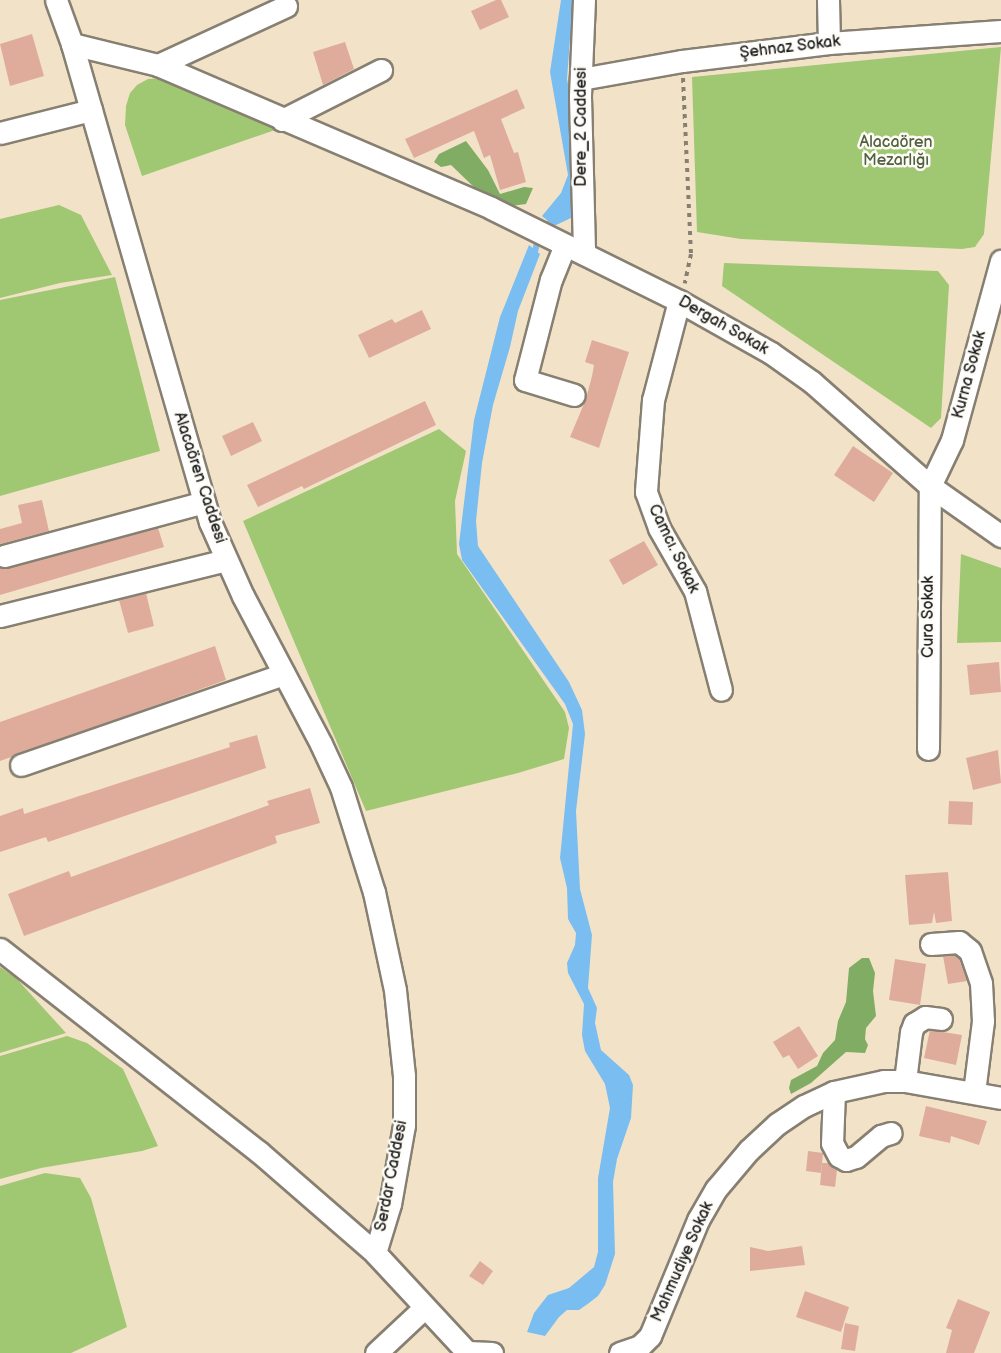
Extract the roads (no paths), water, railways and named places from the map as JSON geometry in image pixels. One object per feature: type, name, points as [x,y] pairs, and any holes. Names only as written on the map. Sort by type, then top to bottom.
[{"type":"street","name":"Alacaören Caddesi","points":[[56,0],[72,44],[204,502],[226,560],[341,787],[374,892]]},
{"type":"street","name":"Dere_2 Caddesi","points":[[570,247],[584,0]]},
{"type":"street","points":[[828,0],[829,43]]},
{"type":"street","points":[[158,65],[286,6]]},
{"type":"street","name":"Şehnaz Sokak","points":[[581,79],[682,61],[829,43],[1001,31]]},
{"type":"street","points":[[72,44],[158,65],[282,120],[381,70]]},
{"type":"street","points":[[0,133],[91,110]]},
{"type":"street","name":"Dergah Sokak","points":[[282,120],[410,173],[522,224],[679,301],[771,353],[812,382],[930,486],[1001,536]]},
{"type":"street","points":[[570,247],[551,279],[525,380],[574,395]]},
{"type":"street","name":"Kurna Sokak","points":[[930,486],[952,440],[1001,261]]},
{"type":"street","name":"Camcı. Sokak","points":[[679,301],[654,400],[646,492],[659,528],[694,591],[720,690]]},
{"type":"street","name":"Cura Sokak","points":[[928,749],[930,486]]},
{"type":"street","points":[[4,556],[204,502]]},
{"type":"street","points":[[0,616],[226,560]]},
{"type":"street","points":[[21,765],[284,674]]},
{"type":"street","name":"Serdar Caddesi","points":[[374,892],[395,990],[404,1075],[404,1125],[390,1204],[375,1253],[424,1308],[468,1352]]},
{"type":"street","points":[[931,944],[960,942],[970,951],[981,983],[983,1021],[974,1092]]},
{"type":"street","points":[[0,949],[259,1152],[375,1253]]},
{"type":"street","points":[[905,1081],[910,1032],[914,1024],[925,1017],[941,1019]]},
{"type":"street","name":"Mahmudiye Sokak","points":[[620,1353],[640,1346],[650,1336],[698,1220],[736,1165],[777,1124],[804,1106],[834,1092],[873,1083],[905,1081],[1001,1098]]},
{"type":"street","points":[[834,1092],[832,1143],[839,1156],[846,1160],[856,1157],[881,1136],[891,1133]]},
{"type":"street","points":[[376,1353],[424,1308]]},
{"type":"street","points":[[468,1352],[492,1353]]},
{"type":"water","points":[[561,0],[573,0],[567,79],[575,120],[577,202],[571,218],[554,226],[542,216],[561,193],[568,175],[550,72]]},
{"type":"water","points":[[529,245],[540,254],[518,311],[493,405],[482,463],[476,521],[478,546],[569,682],[582,710],[585,734],[576,811],[580,889],[592,935],[588,988],[597,1008],[595,1023],[601,1050],[629,1075],[633,1085],[631,1118],[617,1159],[613,1182],[615,1254],[605,1285],[598,1296],[579,1310],[567,1310],[545,1336],[527,1332],[534,1313],[548,1295],[569,1288],[594,1267],[598,1252],[598,1178],[610,1108],[605,1084],[585,1051],[582,1035],[584,1004],[568,973],[567,963],[575,945],[576,933],[568,919],[567,888],[560,858],[573,724],[565,704],[462,560],[459,544],[474,420],[500,317]]},
{"type":"waterway","points":[[534,256],[538,239],[553,218]]},
{"type":"park label","name":"Alacaören Mezarlığı","points":[[896,152]]}]
